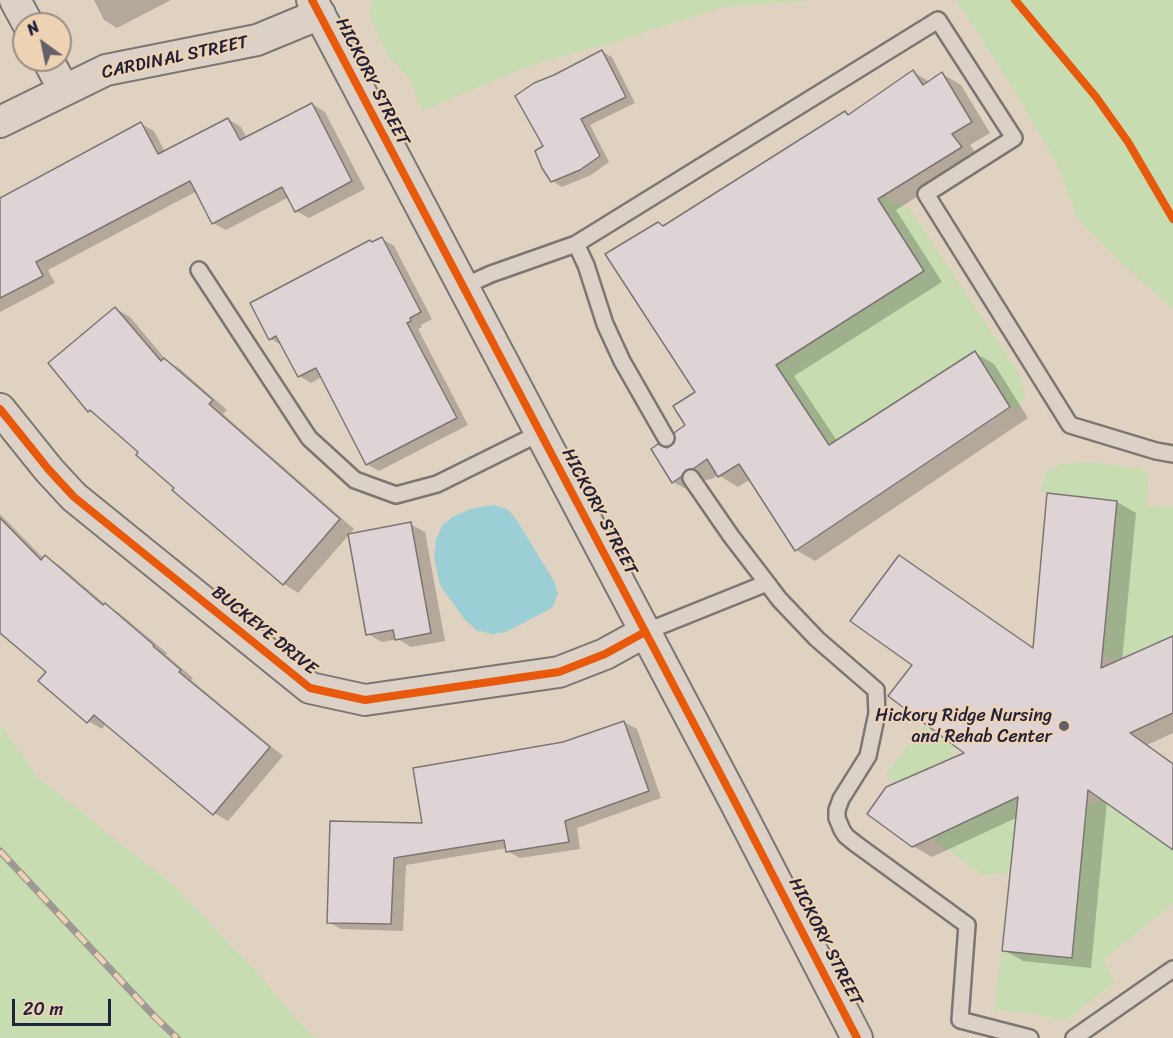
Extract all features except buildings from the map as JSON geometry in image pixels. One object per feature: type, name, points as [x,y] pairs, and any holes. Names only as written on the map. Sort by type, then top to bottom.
[{"type":"street","name":"CARDINAL STREET","points":[[0,122],[106,69],[257,40],[316,7]]},
{"type":"street","name":"HICKORY STREET","points":[[316,7],[857,1038]]},
{"type":"street","points":[[54,72],[64,90]]},
{"type":"street","name":"BUCKEYE DRIVE","points":[[0,409],[74,497],[310,688],[365,700],[559,672],[606,654],[645,632]]},
{"type":"lane","points":[[462,287],[491,274],[576,244],[938,20],[1014,138],[926,194],[1070,425],[1173,454]]},
{"type":"lane","points":[[576,244],[605,324],[622,361],[666,438]]},
{"type":"lane","points":[[199,270],[309,438],[355,480],[396,495],[437,484],[540,433]]},
{"type":"lane","points":[[691,478],[731,537],[779,599],[817,639],[876,690],[877,713],[868,756],[841,799],[837,810],[837,818],[842,830],[856,844],[967,925],[960,1020],[1030,1038]]},
{"type":"lane","points":[[645,632],[767,583]]},
{"type":"lane","points":[[1074,1038],[1173,969]]},
{"type":"green space","points":[[373,0],[817,0],[722,7],[605,45],[531,65],[422,111],[410,79],[388,55],[369,16]]},
{"type":"green space","points":[[956,0],[1173,0],[1173,309],[1078,219],[1057,164],[1005,75]]},
{"type":"green space","points":[[874,176],[888,199],[909,208],[1020,375],[1025,398],[1016,411],[1010,407],[975,351],[829,445],[776,365],[924,271],[708,331]]},
{"type":"green space","points":[[1090,462],[1148,472],[1146,505],[1173,507],[1173,636],[1114,663],[1103,654],[1117,501],[1047,493],[1041,490],[1045,474],[1060,464]]},
{"type":"green space","points":[[0,724],[36,776],[176,888],[249,964],[307,1030],[317,1038],[0,1038]]},
{"type":"green space","points":[[925,724],[942,736],[988,735],[951,751],[954,757],[897,783],[886,774]]},
{"type":"green space","points":[[1008,779],[1018,799],[1010,872],[983,875],[931,838],[988,811]]},
{"type":"green space","points":[[1101,799],[1173,850],[1173,904],[1103,960],[1115,982],[1065,1021],[1036,1014],[994,1010],[1002,951],[1072,957],[1087,805]]},
{"type":"water","points":[[493,505],[507,509],[516,519],[554,581],[558,594],[552,608],[506,632],[492,634],[478,631],[465,620],[440,585],[434,558],[436,540],[442,526],[452,517],[471,509]]},
{"type":"railway","points":[[0,851],[177,1038]]},
{"type":"cycle path","points":[[312,0],[857,1038]]},
{"type":"cycle path","points":[[1015,0],[1096,97],[1128,142],[1173,219]]},
{"type":"cycle path","points":[[0,409],[74,497],[310,688],[365,700],[559,672],[605,654],[645,632]]},
{"type":"place","name":"Hickory Ridge Nursing and Rehab Center","points":[[1064,726]]}]
